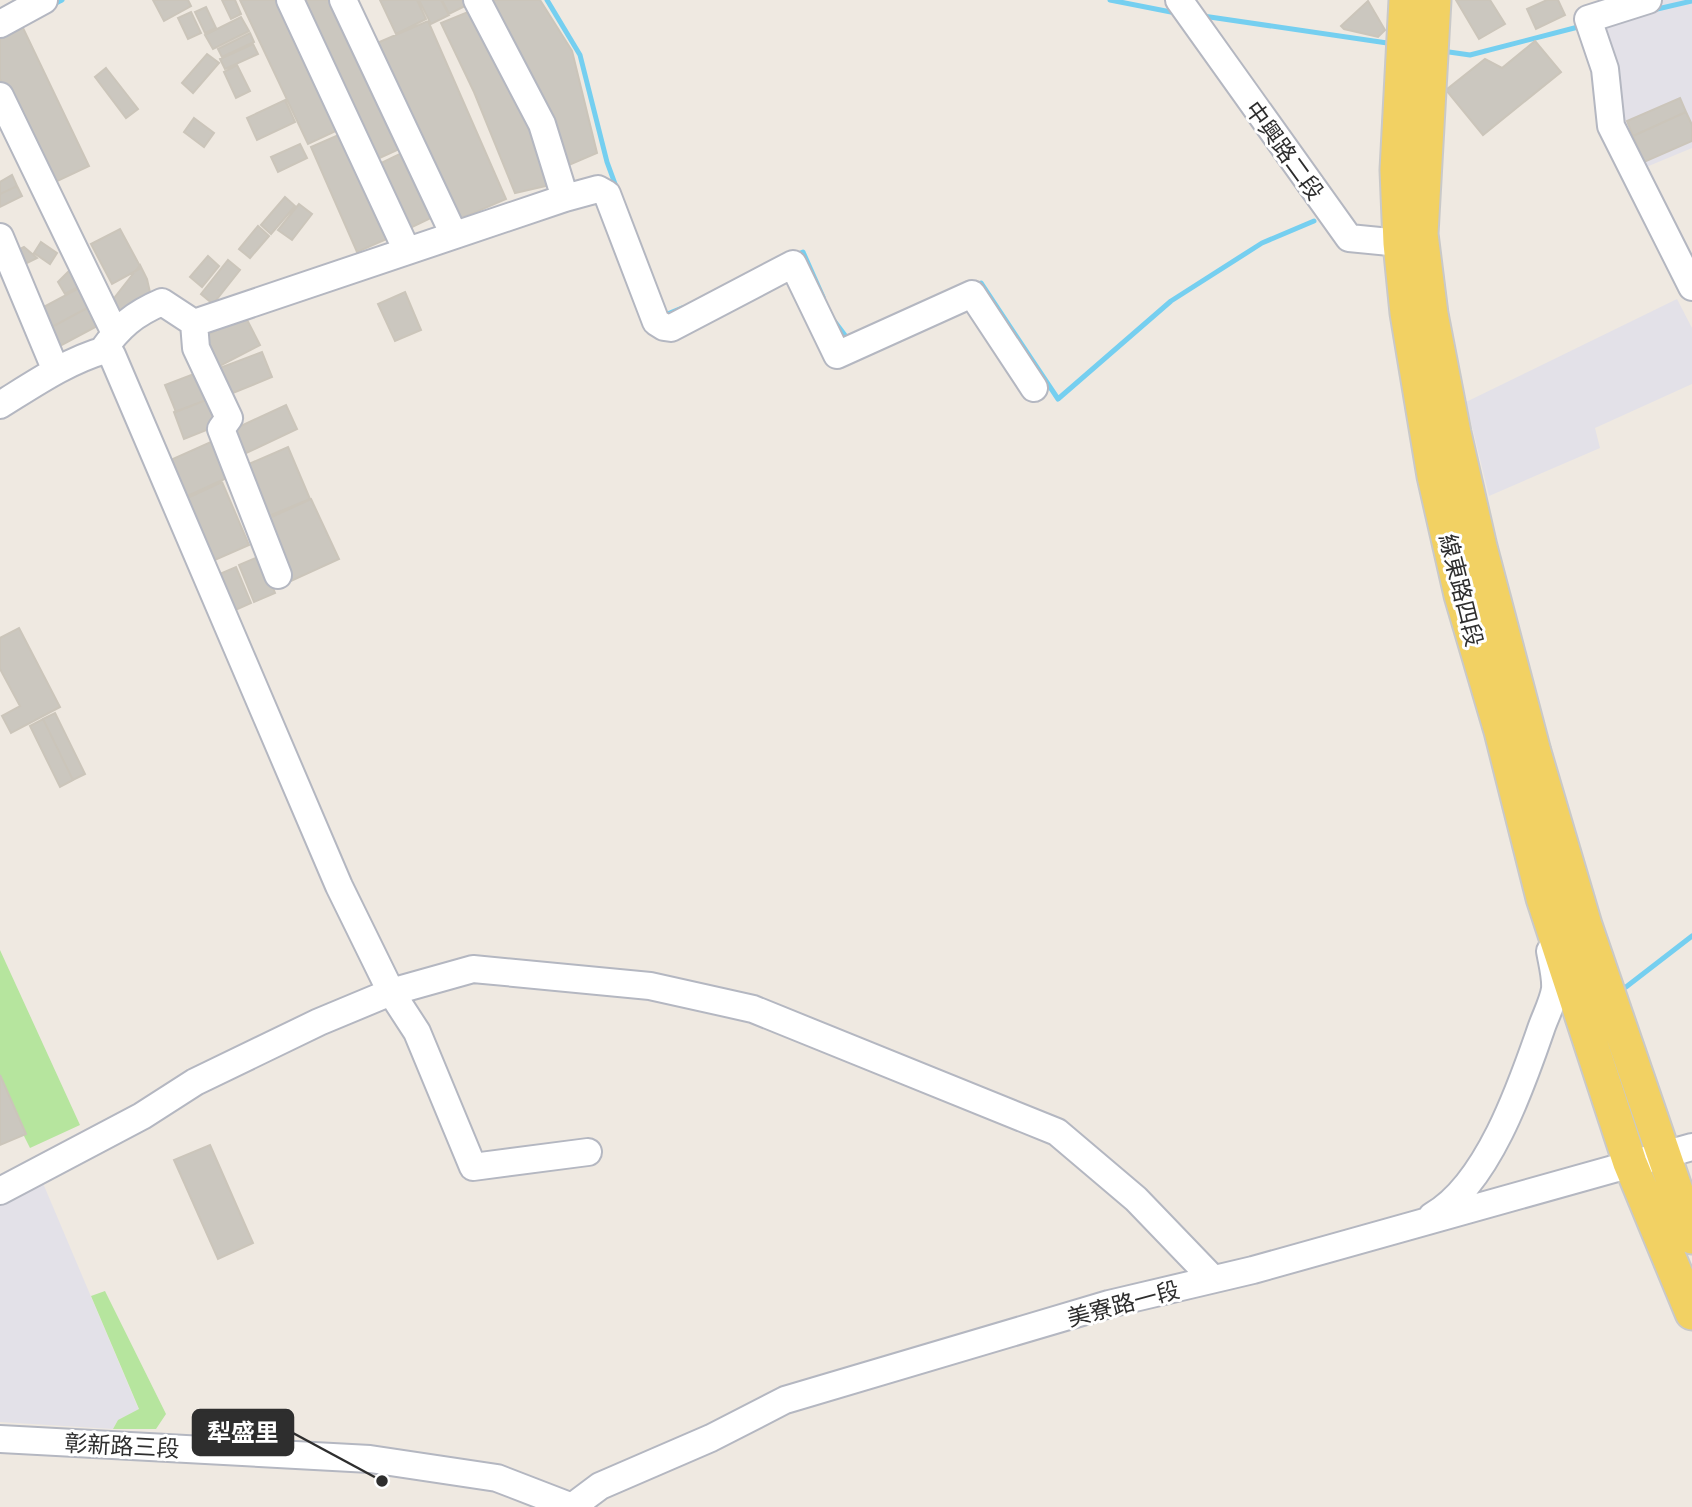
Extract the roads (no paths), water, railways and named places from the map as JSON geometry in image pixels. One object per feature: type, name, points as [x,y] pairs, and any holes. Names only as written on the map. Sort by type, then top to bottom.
[{"type":"main road","name":"線東路四段","points":[[1406,0],[1397,170],[1410,238],[1432,314],[1454,433],[1480,547],[1534,752],[1586,925],[1677,1150],[1692,1237]]},
{"type":"main road","name":"線東路四段","points":[[1434,0],[1410,238],[1407,313],[1434,476],[1461,595],[1501,731],[1543,898],[1630,1163],[1692,1313]]},
{"type":"street","points":[[0,24],[44,0]]},
{"type":"street","points":[[290,0],[407,251]]},
{"type":"street","points":[[343,0],[454,235]]},
{"type":"street","points":[[477,0],[542,124],[565,198]]},
{"type":"street","name":"中興路二段","points":[[1179,0],[1349,238],[1410,238]]},
{"type":"street","points":[[1648,0],[1588,19],[1605,69],[1611,126],[1692,287]]},
{"type":"street","points":[[0,96],[108,342],[106,350],[112,355],[339,886],[391,992],[417,1032],[473,1167],[587,1152]]},
{"type":"street","points":[[194,323],[598,189],[607,194],[656,321],[664,327],[671,328],[793,264],[837,355],[972,294],[1034,388]]},
{"type":"street","points":[[0,237],[56,371]]},
{"type":"street","points":[[0,405],[108,342],[138,312],[162,302],[194,323]]},
{"type":"street","points":[[194,323],[196,348],[229,418],[221,429],[278,575]]},
{"type":"street","points":[[1414,1226],[1443,1209],[1466,1187],[1493,1145],[1522,1084],[1555,989],[1543,898]]},
{"type":"street","points":[[0,1191],[142,1116],[195,1082],[319,1022],[391,992],[473,969],[650,986],[753,1009],[1057,1132],[1136,1199],[1213,1279]]},
{"type":"street","name":"美寮路一段","points":[[572,1507],[600,1486],[711,1438],[785,1399],[1110,1304],[1253,1270],[1677,1150]]},
{"type":"street","name":"彰新路三段","points":[[0,1439],[370,1459],[497,1478],[572,1507]]},
{"type":"waterway","points":[[52,5],[62,0]]},
{"type":"waterway","points":[[547,0],[580,55],[607,162],[618,192]]},
{"type":"waterway","points":[[1110,0],[1176,13]]},
{"type":"waterway","points":[[1653,10],[1692,1]]},
{"type":"waterway","points":[[1203,16],[1394,44]]},
{"type":"waterway","points":[[1442,51],[1470,55],[1582,26]]},
{"type":"waterway","points":[[973,287],[981,283],[1058,399],[1171,301],[1262,243],[1314,221]]},
{"type":"waterway","points":[[796,255],[803,252],[823,297]]},
{"type":"waterway","points":[[664,312],[665,315],[682,308]]},
{"type":"waterway","points":[[835,322],[850,342]]},
{"type":"waterway","points":[[1626,987],[1692,936]]},
{"type":"place","name":"犁盛里","points":[[382,1481]]}]
